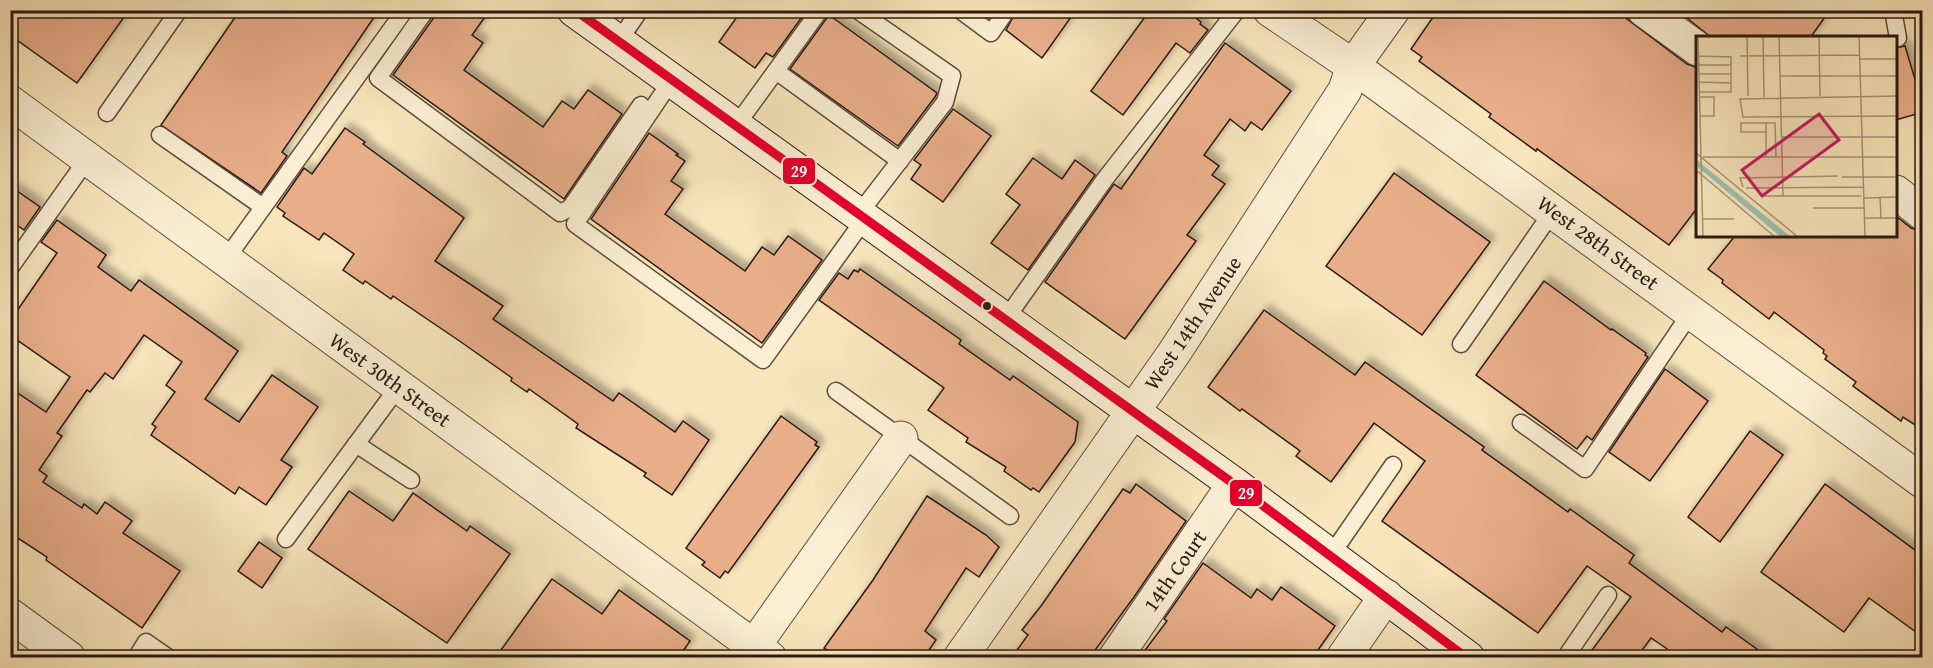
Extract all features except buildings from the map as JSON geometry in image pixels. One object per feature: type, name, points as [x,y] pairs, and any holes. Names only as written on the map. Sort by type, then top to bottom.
[{"type":"street","points":[[574,10],[1234,484],[1468,657]]},
{"type":"street","name":"West 28th Street","points":[[1270,10],[1353,66],[1923,481]]},
{"type":"street","name":"West 14th Avenue","points":[[960,657],[1174,353],[1345,90],[1353,66],[1393,10]]},
{"type":"street","points":[[1644,10],[1696,48]]},
{"type":"street","name":"West 30th Street","points":[[10,102],[764,654]]},
{"type":"street","points":[[1897,193],[1923,213]]},
{"type":"street","points":[[764,654],[901,438]]},
{"type":"street","name":"14th Court","points":[[1115,657],[1234,484]]},
{"type":"street","points":[[1343,657],[1386,596]]},
{"type":"street","points":[[10,615],[69,657]]},
{"type":"lane","points":[[107,113],[179,10]]},
{"type":"lane","points":[[226,259],[405,10]]},
{"type":"lane","points":[[426,10],[378,78],[560,213],[570,208],[667,78]]},
{"type":"lane","points":[[618,42],[640,10]]},
{"type":"lane","points":[[735,127],[820,10]]},
{"type":"lane","points":[[667,78],[575,224],[763,360],[900,161],[945,102],[952,75],[857,10]]},
{"type":"lane","points":[[960,10],[991,33],[1007,10]]},
{"type":"lane","points":[[1005,320],[1105,179],[1237,10]]},
{"type":"lane","points":[[1893,10],[1898,38]]},
{"type":"lane","points":[[776,71],[900,161]]},
{"type":"lane","points":[[160,135],[263,207]]},
{"type":"lane","points":[[10,268],[88,158]]},
{"type":"lane","points":[[1461,344],[1553,211]]},
{"type":"lane","points":[[1521,423],[1585,469],[1692,311]]},
{"type":"lane","points":[[286,539],[399,386]]},
{"type":"lane","points":[[836,391],[1010,516]]},
{"type":"lane","points":[[356,444],[411,480]]},
{"type":"lane","points":[[1331,555],[1394,465]]},
{"type":"lane","points":[[1565,657],[1608,595]]},
{"type":"lane","points":[[136,657],[146,642],[169,657]]},
{"type":"transit line","name":"29","points":[[575,10],[1234,484],[1467,658]]}]
